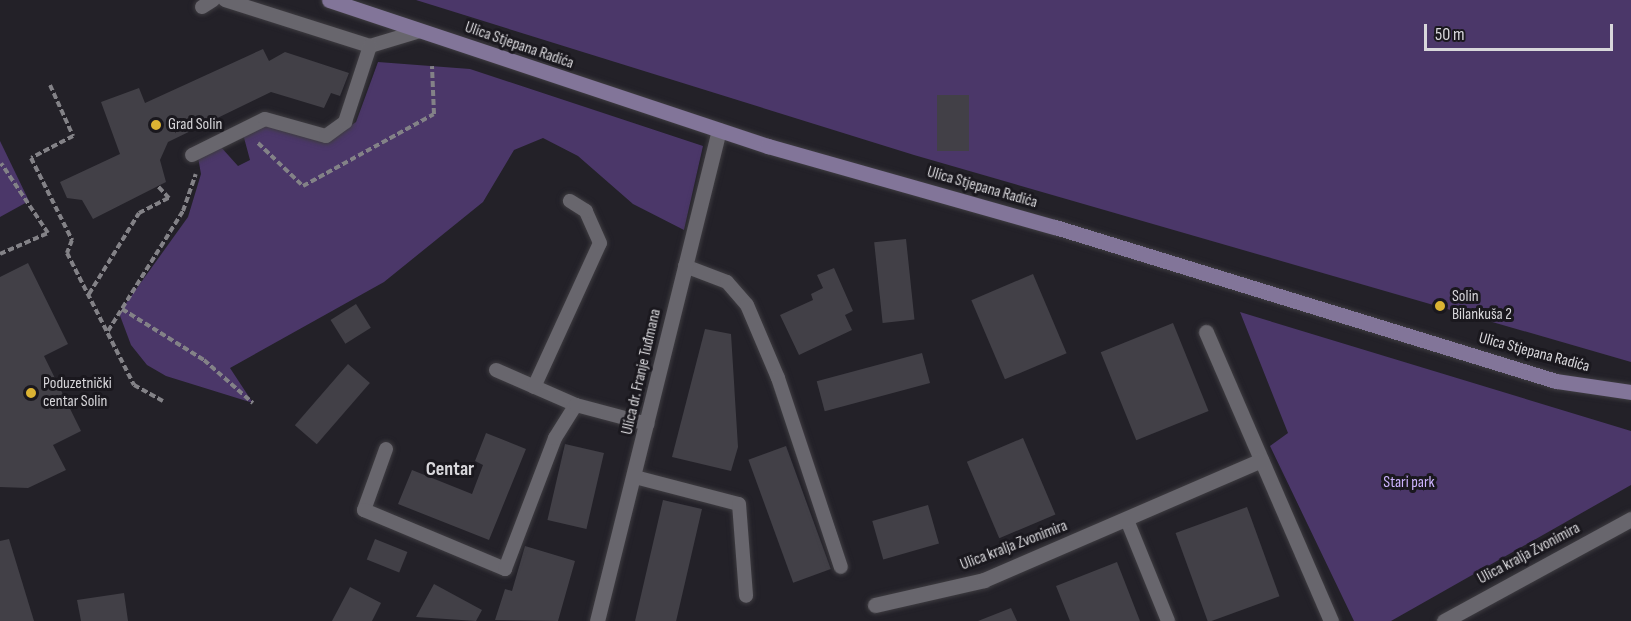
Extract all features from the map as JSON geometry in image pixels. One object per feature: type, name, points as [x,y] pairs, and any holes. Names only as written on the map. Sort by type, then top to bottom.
[{"type":"main road","name":"Ulica Stjepana Radića","points":[[329,0],[719,130],[1556,381],[1631,392]]},
{"type":"street","name":"Ulica dr. Franje Tuđmana","points":[[597,621],[635,477],[719,130]]},
{"type":"street","points":[[1206,332],[1331,621]]},
{"type":"street","name":"Ulica kralja Zvonimira","points":[[875,605],[984,580],[1261,460]]},
{"type":"street","name":"Ulica kralja Zvonimira","points":[[1444,621],[1631,519]]},
{"type":"lane","points":[[225,0],[369,46],[420,31]]},
{"type":"lane","points":[[192,155],[265,119],[326,136],[345,122],[369,46]]},
{"type":"lane","points":[[534,387],[600,243],[586,211],[570,201]]},
{"type":"lane","points":[[686,266],[727,282],[747,305],[778,378],[841,567]]},
{"type":"lane","points":[[496,370],[576,405],[648,424]]},
{"type":"lane","points":[[386,449],[364,510],[505,569],[555,438],[576,405]]},
{"type":"lane","points":[[635,477],[739,504],[746,596]]},
{"type":"lane","points":[[1127,520],[1168,621]]},
{"type":"path","points":[[50,85],[73,136],[31,158],[72,240],[67,253],[134,385],[163,401]]},
{"type":"path","points":[[107,332],[183,211],[196,173],[192,155]]},
{"type":"path","points":[[0,254],[48,234],[1,163]]},
{"type":"path","points":[[88,294],[139,213],[169,198],[158,186]]},
{"type":"path","points":[[122,309],[204,360],[253,403]]},
{"type":"green space","points":[[416,0],[1631,0],[1631,362],[914,155]]},
{"type":"green space","points":[[378,62],[470,69],[703,146],[684,230],[633,204],[578,156],[543,138],[514,150],[483,202],[384,282],[230,368],[253,403],[166,376],[147,365],[131,345],[119,313],[188,217],[201,174],[198,157],[220,146],[238,166],[250,160],[243,134],[268,121],[335,136],[356,122]]},
{"type":"green space","points":[[0,141],[29,201],[0,217]]},
{"type":"green space","name":"Stari park","points":[[1240,312],[1631,431],[1631,485],[1391,621],[1354,621],[1270,446],[1288,433]]},
{"type":"building","name":"Grad Solin","points":[[263,49],[269,61],[285,52],[349,73],[340,96],[331,93],[324,108],[271,92],[168,142],[160,160],[166,182],[93,219],[82,200],[67,198],[60,182],[120,154],[101,102],[139,88],[145,103]]},
{"type":"building","points":[[937,95],[969,95],[969,151],[937,151]]},
{"type":"building","points":[[906,239],[914,320],[883,323],[874,242]]},
{"type":"building","name":"Poduzetnički centar Solin","points":[[28,263],[68,344],[44,356],[81,431],[53,445],[66,470],[28,488],[0,487],[0,277]]},
{"type":"building","points":[[834,268],[853,311],[845,315],[852,330],[799,355],[780,315],[813,300],[811,294],[823,288],[817,275]]},
{"type":"building","points":[[1033,274],[1067,353],[1005,379],[971,300]]},
{"type":"building","points":[[356,304],[371,328],[345,344],[331,320]]},
{"type":"building","points":[[1173,323],[1209,411],[1136,440],[1101,352]]},
{"type":"building","points":[[705,329],[731,334],[738,447],[731,471],[672,457]]},
{"type":"building","points":[[922,353],[930,383],[825,411],[817,381]]},
{"type":"building","points":[[348,364],[370,383],[317,444],[295,425]]},
{"type":"building","points":[[486,433],[526,449],[489,540],[398,504],[412,470],[472,494],[483,465],[475,461]]},
{"type":"building","points":[[1023,438],[1055,514],[999,538],[967,462]]},
{"type":"building","points":[[565,444],[604,453],[586,529],[547,520]]},
{"type":"building","points":[[786,446],[831,569],[793,583],[748,460]]},
{"type":"building","points":[[663,500],[702,509],[676,621],[635,621]]},
{"type":"building","points":[[928,505],[939,543],[883,559],[872,521]]},
{"type":"building","points":[[1247,507],[1279,596],[1208,621],[1176,533]]},
{"type":"building","points":[[9,539],[34,621],[0,621],[0,541]]},
{"type":"building","points":[[375,539],[407,552],[399,573],[367,559]]},
{"type":"building","points":[[525,546],[575,561],[558,621],[495,620],[505,589],[512,591]]},
{"type":"building","points":[[1117,562],[1140,621],[1070,621],[1056,586]]},
{"type":"building","points":[[434,584],[482,610],[476,621],[416,617]]},
{"type":"building","points":[[350,587],[381,603],[372,621],[332,621]]},
{"type":"building","points":[[124,593],[128,621],[81,621],[77,600]]},
{"type":"building","points":[[1011,608],[1017,621],[978,621]]},
{"type":"place","name":"Grad Solin","points":[[156,125]]},
{"type":"place","name":"Solin Bilankuša 2","points":[[1440,306]]},
{"type":"place","name":"Poduzetnički centar Solin","points":[[31,393]]},
{"type":"district","name":"Centar","points":[[450,469]]}]
